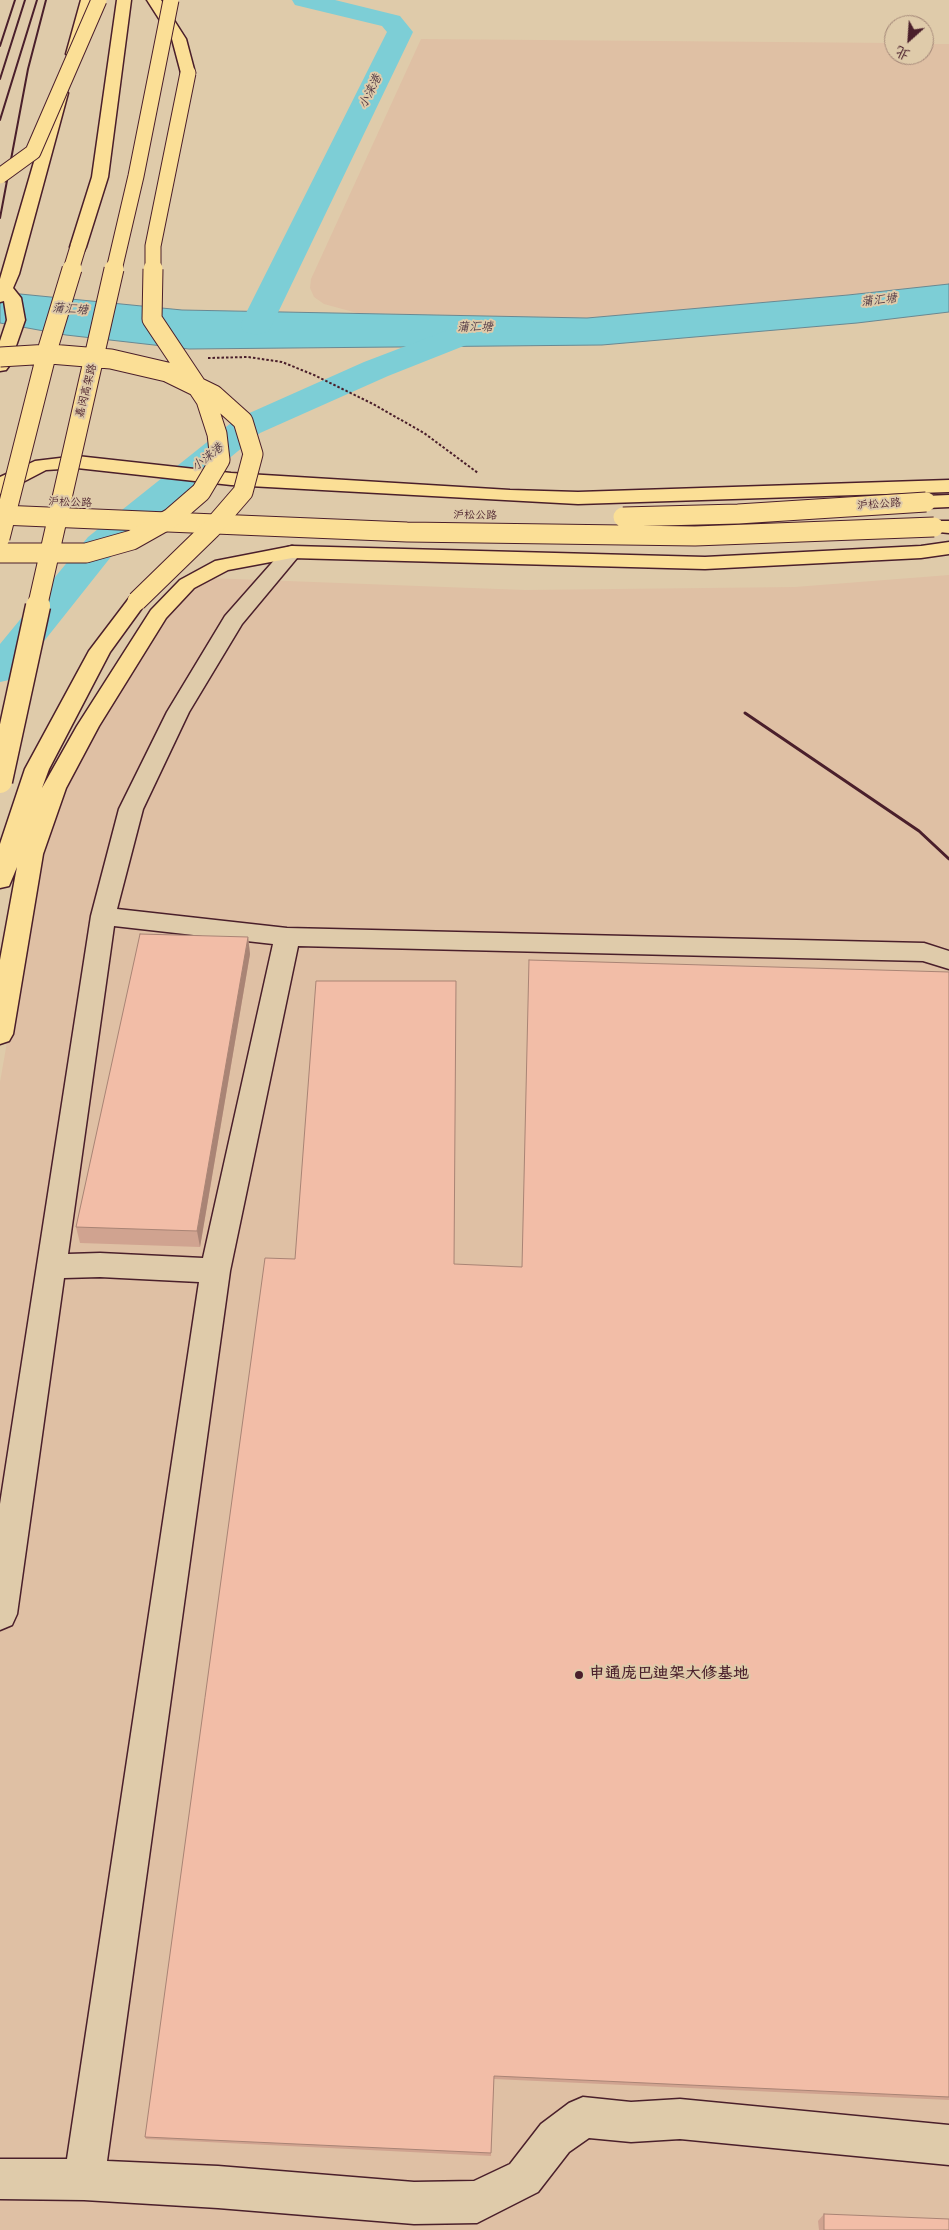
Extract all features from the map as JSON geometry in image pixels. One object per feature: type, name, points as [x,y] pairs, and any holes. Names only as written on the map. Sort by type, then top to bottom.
[{"type":"main road","points":[[0,296],[11,274],[88,0]]},
{"type":"main road","points":[[0,176],[33,152],[99,0]]},
{"type":"main road","points":[[0,538],[48,348],[100,177],[124,0]]},
{"type":"main road","points":[[0,553],[86,552],[132,540],[171,518],[202,492],[220,460],[217,434],[206,400],[152,319],[153,246],[188,73],[178,39],[154,0]]},
{"type":"main road","name":"嘉闵高架路","points":[[0,781],[63,489],[136,176],[171,0]]},
{"type":"main road","points":[[0,284],[12,298],[16,320],[0,366]]},
{"type":"main road","points":[[0,357],[50,354],[111,359],[167,372],[214,394],[242,421],[253,454],[243,492],[211,529],[137,601],[100,651],[37,769],[0,880]]},
{"type":"main road","points":[[0,488],[6,482],[42,465],[77,462],[117,464],[231,479],[510,496],[578,498],[949,486]]},
{"type":"main road","name":"沪松公路","points":[[0,501],[446,516],[586,518],[738,514],[949,501]]},
{"type":"main road","name":"沪松公路","points":[[0,515],[407,532],[695,536],[942,527]]},
{"type":"main road","points":[[0,1034],[31,854],[54,788],[88,726],[158,614],[187,584],[222,565],[292,552],[704,563],[921,552],[949,548]]},
{"type":"lane","points":[[0,1614],[103,916],[131,809],[178,712],[233,621],[292,552]]},
{"type":"lane","points":[[103,916],[287,937],[924,952],[949,960]]},
{"type":"lane","points":[[84,2180],[129,1882],[215,1271],[287,937]]},
{"type":"lane","points":[[50,1266],[100,1264],[215,1271]]},
{"type":"lane","points":[[0,2180],[84,2180],[218,2187],[414,2203],[477,2202],[524,2178],[554,2138],[583,2117],[631,2122],[680,2119],[949,2145]]},
{"type":"path","points":[[314,375],[373,404],[424,433],[510,496]]},
{"type":"shaded area","points":[[421,39],[884,43],[884,65],[934,65],[934,44],[949,44],[949,284],[848,295],[587,318],[357,313],[324,304],[314,297],[310,288],[311,279]]},
{"type":"shaded area","points":[[949,575],[949,2230],[0,2230],[0,1082],[40,854],[66,787],[181,577],[525,590],[795,587]]},
{"type":"water","name":"蒲汇塘","points":[[949,284],[949,312],[857,323],[602,345],[189,349],[66,335],[0,323],[0,292],[182,310],[587,318],[848,295]]},
{"type":"building","points":[[140,934],[248,937],[197,1231],[76,1227]]},
{"type":"building","name":"申通庞巴迪架大修基地","points":[[529,960],[949,972],[949,2097],[494,2076],[491,2153],[145,2137],[265,1258],[295,1259],[316,981],[456,981],[454,1264],[522,1267]]},
{"type":"building","points":[[824,2214],[949,2219],[949,2230],[824,2230]]},
{"type":"waterway","name":"小涞港","points":[[256,325],[400,32],[391,21],[304,0]]},
{"type":"waterway","name":"小涞港","points":[[0,670],[101,545],[248,426],[376,369],[477,329]]},
{"type":"railway","points":[[0,46],[15,0]]},
{"type":"railway","points":[[0,79],[25,0]]},
{"type":"railway","points":[[0,120],[37,0]]},
{"type":"railway","points":[[0,218],[28,69],[46,0]]},
{"type":"railway","points":[[745,713],[919,831],[949,859]]},
{"type":"place","name":"申通庞巴迪架大修基地","points":[[579,1675]]}]
